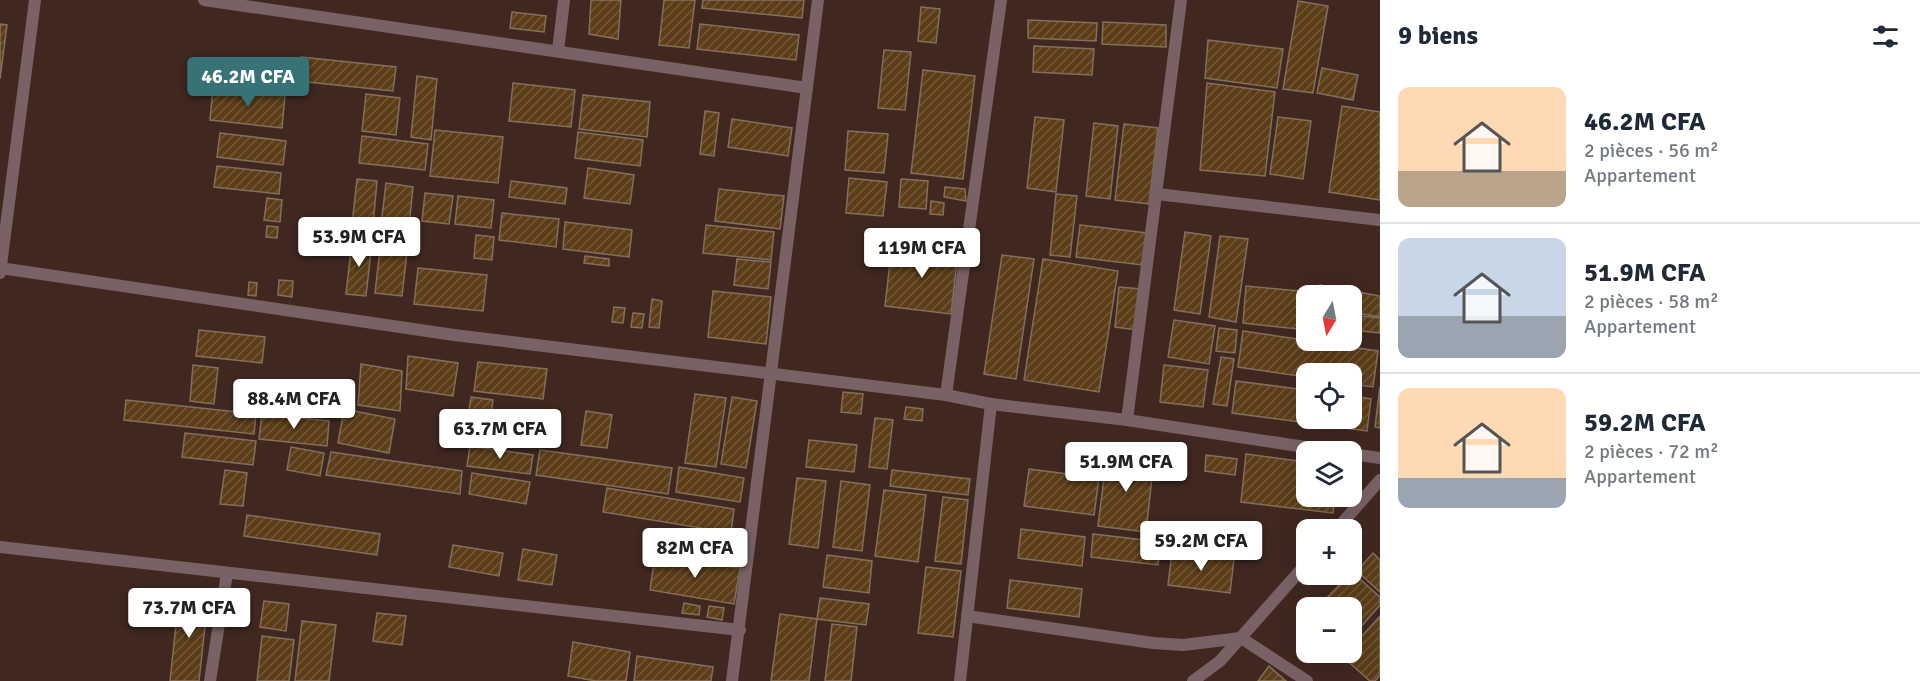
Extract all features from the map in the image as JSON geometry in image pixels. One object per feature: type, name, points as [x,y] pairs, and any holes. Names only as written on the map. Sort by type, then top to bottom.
[{"type":"street","points":[[35,0],[0,270],[454,335],[946,395],[991,404],[1127,420],[1296,446]]},
{"type":"street","points":[[204,0],[807,88]]},
{"type":"street","points":[[558,51],[564,0]]},
{"type":"street","points":[[732,681],[818,0]]},
{"type":"street","points":[[946,395],[1001,0]]},
{"type":"street","points":[[1127,420],[1181,0]]},
{"type":"street","points":[[1157,194],[1380,220]]},
{"type":"street","points":[[960,681],[991,404]]},
{"type":"street","points":[[1362,455],[1380,458]]},
{"type":"street","points":[[1346,519],[1380,480]]},
{"type":"street","points":[[0,547],[740,630]]},
{"type":"street","points":[[210,681],[227,573]]},
{"type":"street","points":[[1193,681],[1220,661],[1296,575]]},
{"type":"street","points":[[967,616],[1154,643],[1184,645],[1241,638],[1307,681]]},
{"type":"building","points":[[591,0],[621,0],[618,39],[589,34]]},
{"type":"building","points":[[664,0],[695,0],[689,48],[659,45]]},
{"type":"building","points":[[703,0],[804,0],[802,18],[702,8]]},
{"type":"building","points":[[1298,1],[1328,6],[1313,93],[1283,89]]},
{"type":"building","points":[[921,7],[940,9],[936,43],[918,41]]},
{"type":"building","points":[[512,12],[546,16],[544,32],[510,28]]},
{"type":"building","points":[[1028,20],[1097,23],[1096,41],[1028,38]]},
{"type":"building","points":[[1103,22],[1166,25],[1166,47],[1102,44]]},
{"type":"building","points":[[0,24],[7,25],[0,79]]},
{"type":"building","points":[[700,24],[799,35],[796,60],[697,49]]},
{"type":"building","points":[[1208,40],[1283,49],[1277,88],[1205,78]]},
{"type":"building","points":[[1034,46],[1094,49],[1092,75],[1033,72]]},
{"type":"building","points":[[884,50],[911,52],[905,110],[878,108]]},
{"type":"building","points":[[301,57],[396,67],[393,91],[298,81]]},
{"type":"building","points":[[1322,68],[1358,75],[1353,100],[1317,93]]},
{"type":"building","points":[[923,70],[975,76],[963,179],[911,173]]},
{"type":"building","points":[[417,76],[437,79],[431,140],[411,137]]},
{"type":"building","points":[[513,83],[575,90],[571,127],[509,121]]},
{"type":"building","points":[[1207,83],[1275,92],[1265,176],[1200,170]]},
{"type":"building","points":[[213,87],[285,95],[282,128],[210,120]]},
{"type":"building","points":[[366,94],[400,98],[396,135],[362,131]]},
{"type":"building","points":[[583,95],[650,102],[647,137],[579,129]]},
{"type":"building","points":[[1342,106],[1380,112],[1380,200],[1329,192]]},
{"type":"building","points":[[705,111],[719,113],[714,156],[700,154]]},
{"type":"building","points":[[1035,117],[1064,120],[1056,192],[1027,188]]},
{"type":"building","points":[[1278,117],[1311,121],[1303,179],[1270,174]]},
{"type":"building","points":[[732,119],[792,128],[788,156],[728,147]]},
{"type":"building","points":[[1094,123],[1118,126],[1110,199],[1086,196]]},
{"type":"building","points":[[1124,124],[1158,128],[1149,204],[1115,200]]},
{"type":"building","points":[[435,130],[503,137],[498,183],[430,176]]},
{"type":"building","points":[[848,131],[888,134],[884,173],[845,170]]},
{"type":"building","points":[[578,132],[643,140],[640,166],[575,158]]},
{"type":"building","points":[[220,133],[286,141],[283,165],[217,157]]},
{"type":"building","points":[[362,136],[428,144],[425,170],[359,163]]},
{"type":"building","points":[[217,166],[281,173],[279,194],[214,187]]},
{"type":"building","points":[[588,168],[634,175],[630,204],[584,198]]},
{"type":"building","points":[[849,178],[887,182],[883,216],[846,213]]},
{"type":"building","points":[[357,179],[377,181],[372,236],[351,234]]},
{"type":"building","points":[[901,179],[928,181],[926,209],[899,207]]},
{"type":"building","points":[[511,181],[567,188],[565,204],[509,197]]},
{"type":"building","points":[[386,183],[413,187],[408,236],[380,233]]},
{"type":"building","points":[[945,187],[965,189],[966,201],[944,197]]},
{"type":"building","points":[[719,189],[784,196],[780,229],[715,221]]},
{"type":"building","points":[[425,193],[453,196],[449,224],[422,221]]},
{"type":"building","points":[[1056,194],[1077,196],[1070,257],[1050,255]]},
{"type":"building","points":[[458,196],[494,200],[491,228],[455,224]]},
{"type":"building","points":[[267,198],[282,200],[280,222],[264,220]]},
{"type":"building","points":[[931,201],[944,203],[943,215],[930,214]]},
{"type":"building","points":[[502,213],[559,219],[556,247],[499,240]]},
{"type":"building","points":[[565,222],[632,230],[629,257],[563,249]]},
{"type":"building","points":[[706,225],[774,232],[771,260],[703,253]]},
{"type":"building","points":[[1080,225],[1147,233],[1143,265],[1076,257]]},
{"type":"building","points":[[267,226],[278,227],[277,238],[266,237]]},
{"type":"building","points":[[1185,232],[1211,236],[1200,314],[1174,310]]},
{"type":"building","points":[[476,235],[494,237],[492,260],[474,258]]},
{"type":"building","points":[[1220,236],[1248,239],[1236,322],[1209,317]]},
{"type":"building","points":[[352,240],[372,242],[366,296],[346,294]]},
{"type":"building","points":[[381,240],[408,243],[402,296],[375,293]]},
{"type":"building","points":[[892,244],[958,252],[951,314],[885,306]]},
{"type":"building","points":[[1002,255],[1034,259],[1016,379],[984,374]]},
{"type":"building","points":[[585,256],[609,259],[609,266],[584,263]]},
{"type":"building","points":[[737,259],[771,262],[768,289],[734,285]]},
{"type":"building","points":[[1043,259],[1118,271],[1099,392],[1024,380]]},
{"type":"building","points":[[418,268],[487,275],[483,311],[414,304]]},
{"type":"building","points":[[279,280],[293,281],[292,297],[278,295]]},
{"type":"building","points":[[249,282],[257,283],[256,296],[248,295]]},
{"type":"building","points":[[1246,286],[1296,291],[1296,329],[1243,323]]},
{"type":"building","points":[[1119,287],[1141,289],[1137,330],[1115,327]]},
{"type":"building","points":[[713,291],[771,297],[766,344],[708,337]]},
{"type":"building","points":[[1362,293],[1380,296],[1380,317],[1362,314]]},
{"type":"building","points":[[652,299],[662,301],[659,328],[649,327]]},
{"type":"building","points":[[614,307],[625,308],[623,323],[612,322]]},
{"type":"building","points":[[633,313],[644,314],[642,328],[631,327]]},
{"type":"building","points":[[1362,316],[1380,318],[1380,333],[1362,331]]},
{"type":"building","points":[[1174,320],[1215,326],[1209,364],[1168,357]]},
{"type":"building","points":[[1219,328],[1237,330],[1235,353],[1216,351]]},
{"type":"building","points":[[199,330],[265,337],[262,363],[196,356]]},
{"type":"building","points":[[1243,331],[1296,339],[1296,351],[1362,351],[1362,349],[1378,351],[1373,387],[1362,385],[1362,363],[1296,363],[1296,376],[1238,367]]},
{"type":"building","points":[[408,356],[458,363],[453,396],[406,389]]},
{"type":"building","points":[[1221,357],[1234,359],[1227,406],[1213,404]]},
{"type":"building","points":[[478,362],[547,369],[543,399],[474,391]]},
{"type":"building","points":[[361,364],[402,371],[400,411],[358,405]]},
{"type":"building","points":[[193,365],[218,368],[214,404],[190,401]]},
{"type":"building","points":[[1164,365],[1208,370],[1203,407],[1160,402]]},
{"type":"building","points":[[1236,381],[1296,389],[1296,422],[1232,413]]},
{"type":"building","points":[[1380,386],[1380,428],[1375,427]]},
{"type":"building","points":[[843,392],[863,394],[861,414],[841,412]]},
{"type":"building","points":[[695,394],[726,398],[716,467],[685,463]]},
{"type":"building","points":[[471,397],[493,400],[487,440],[465,437]]},
{"type":"building","points":[[732,397],[757,401],[746,468],[721,464]]},
{"type":"building","points":[[1362,398],[1371,399],[1367,431],[1352,429],[1362,429]]},
{"type":"building","points":[[126,400],[256,414],[254,434],[124,420]]},
{"type":"building","points":[[906,407],[923,409],[922,421],[904,419]]},
{"type":"building","points":[[344,409],[395,419],[389,453],[338,443]]},
{"type":"building","points":[[586,411],[612,415],[607,448],[581,445]]},
{"type":"building","points":[[262,414],[329,421],[327,446],[259,439]]},
{"type":"building","points":[[875,418],[893,420],[887,469],[869,467]]},
{"type":"building","points":[[185,433],[256,441],[253,465],[182,457]]},
{"type":"building","points":[[809,440],[857,445],[854,472],[806,467]]},
{"type":"building","points":[[470,446],[533,455],[530,474],[467,466]]},
{"type":"building","points":[[291,447],[324,453],[320,476],[287,470]]},
{"type":"building","points":[[540,450],[672,468],[668,494],[536,475]]},
{"type":"building","points":[[331,452],[462,471],[460,494],[326,475]]},
{"type":"building","points":[[1107,454],[1154,459],[1146,532],[1098,526]]},
{"type":"building","points":[[1246,454],[1296,461],[1296,507],[1334,507],[1333,513],[1241,502]]},
{"type":"building","points":[[1206,455],[1237,459],[1235,475],[1205,471]]},
{"type":"building","points":[[679,467],[744,478],[740,502],[676,492]]},
{"type":"building","points":[[1029,469],[1099,478],[1094,515],[1024,506]]},
{"type":"building","points":[[225,470],[247,473],[243,506],[220,504]]},
{"type":"building","points":[[892,470],[970,479],[968,495],[890,486]]},
{"type":"building","points":[[472,473],[530,482],[526,504],[469,494]]},
{"type":"building","points":[[797,478],[826,481],[818,548],[789,544]]},
{"type":"building","points":[[841,481],[870,485],[862,551],[833,547]]},
{"type":"building","points":[[607,488],[734,509],[731,533],[603,512]]},
{"type":"building","points":[[884,490],[926,495],[918,562],[875,556]]},
{"type":"building","points":[[943,497],[968,500],[961,564],[935,561]]},
{"type":"building","points":[[247,515],[380,534],[377,555],[244,536]]},
{"type":"building","points":[[1021,529],[1085,537],[1082,566],[1018,558]]},
{"type":"building","points":[[1093,534],[1161,542],[1158,565],[1091,557]]},
{"type":"building","points":[[453,545],[503,553],[499,576],[449,567]]},
{"type":"building","points":[[523,549],[557,555],[552,585],[518,580]]},
{"type":"building","points":[[1172,552],[1234,559],[1230,593],[1168,585]]},
{"type":"building","points":[[1373,553],[1380,560],[1380,592],[1362,576],[1362,565]]},
{"type":"building","points":[[655,555],[740,568],[734,604],[650,590]]},
{"type":"building","points":[[827,555],[872,561],[869,593],[823,587]]},
{"type":"building","points":[[926,567],[961,571],[953,637],[918,633]]},
{"type":"building","points":[[1010,580],[1082,589],[1079,617],[1007,608]]},
{"type":"building","points":[[1362,581],[1380,597],[1380,605],[1362,626],[1362,597],[1328,597],[1339,585],[1362,585]]},
{"type":"building","points":[[179,596],[208,599],[199,681],[170,681]]},
{"type":"building","points":[[820,598],[869,604],[866,625],[817,619]]},
{"type":"building","points":[[264,601],[289,604],[286,631],[260,627]]},
{"type":"building","points":[[684,603],[700,606],[699,615],[682,613]]},
{"type":"building","points":[[709,606],[724,608],[722,620],[707,617]]},
{"type":"building","points":[[377,613],[406,616],[402,645],[373,641]]},
{"type":"building","points":[[780,614],[817,619],[809,681],[771,681]]},
{"type":"building","points":[[1380,616],[1380,675],[1375,681],[1370,681],[1350,663],[1362,663],[1362,636]]},
{"type":"building","points":[[302,621],[336,625],[329,681],[295,681]]},
{"type":"building","points":[[832,624],[857,627],[851,681],[825,681]]},
{"type":"building","points":[[262,636],[294,640],[289,681],[257,681]]},
{"type":"building","points":[[573,642],[630,652],[626,681],[596,681],[568,676]]},
{"type":"building","points":[[637,656],[713,667],[711,681],[634,681]]},
{"type":"building","points":[[1269,666],[1286,681],[1258,681]]}]
